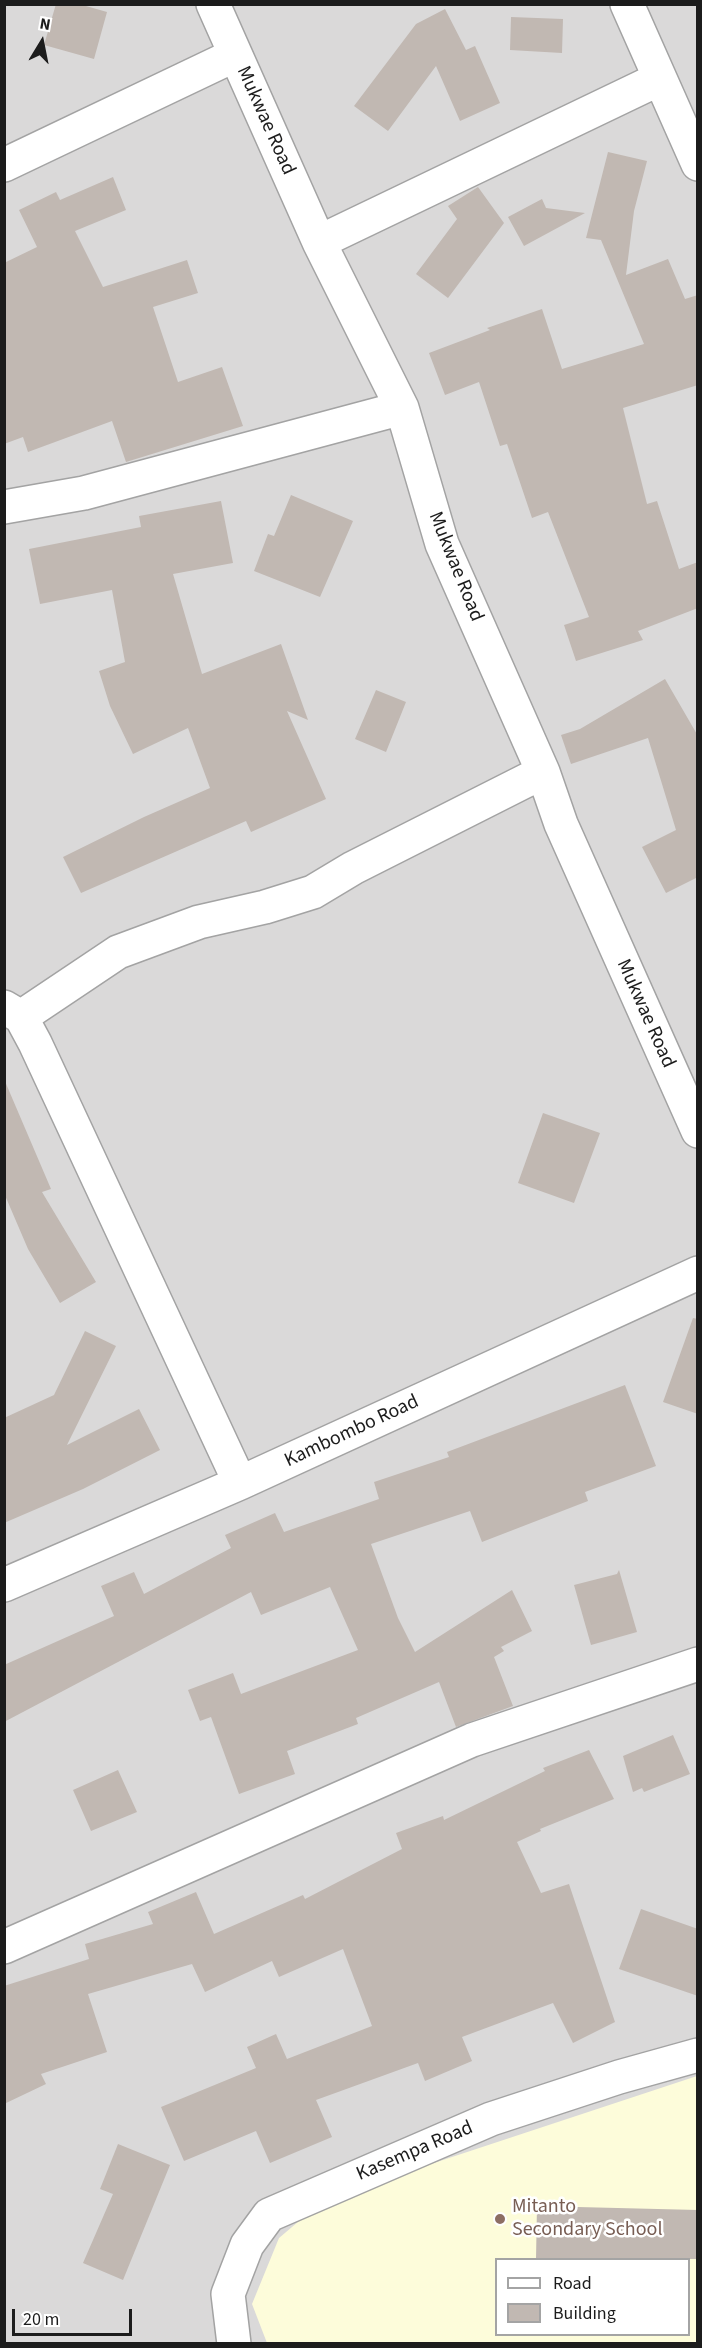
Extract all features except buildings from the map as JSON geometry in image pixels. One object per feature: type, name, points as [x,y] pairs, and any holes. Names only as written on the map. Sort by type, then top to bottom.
[{"type":"street","name":"Mukwae Road","points":[[213,4],[319,242],[402,408],[442,544],[543,772],[561,824],[698,1131]]},
{"type":"street","points":[[627,4],[658,79],[698,164]]},
{"type":"street","points":[[4,165],[235,55]]},
{"type":"street","points":[[319,242],[658,79]]},
{"type":"street","points":[[4,507],[84,492],[402,408]]},
{"type":"street","points":[[240,1483],[13,1012],[118,952],[199,922],[265,907],[314,892],[353,868],[543,772]]},
{"type":"street","name":"Kambombo Road","points":[[4,1586],[240,1483],[698,1273]]},
{"type":"street","points":[[4,1947],[472,1740],[698,1664]]},
{"type":"street","name":"Kasempa Road","points":[[234,2343],[228,2294],[247,2245],[269,2215],[491,2119],[619,2077],[698,2055]]},
{"type":"shaded area","points":[[5,5],[697,5],[697,2343],[5,2344]]},
{"type":"shaded area","name":"Mitanto Secondary School","points":[[697,2076],[697,2343],[267,2343],[252,2304],[279,2238],[325,2199]]},
{"type":"place","name":"Mitanto Secondary School","points":[[500,2219]]}]
